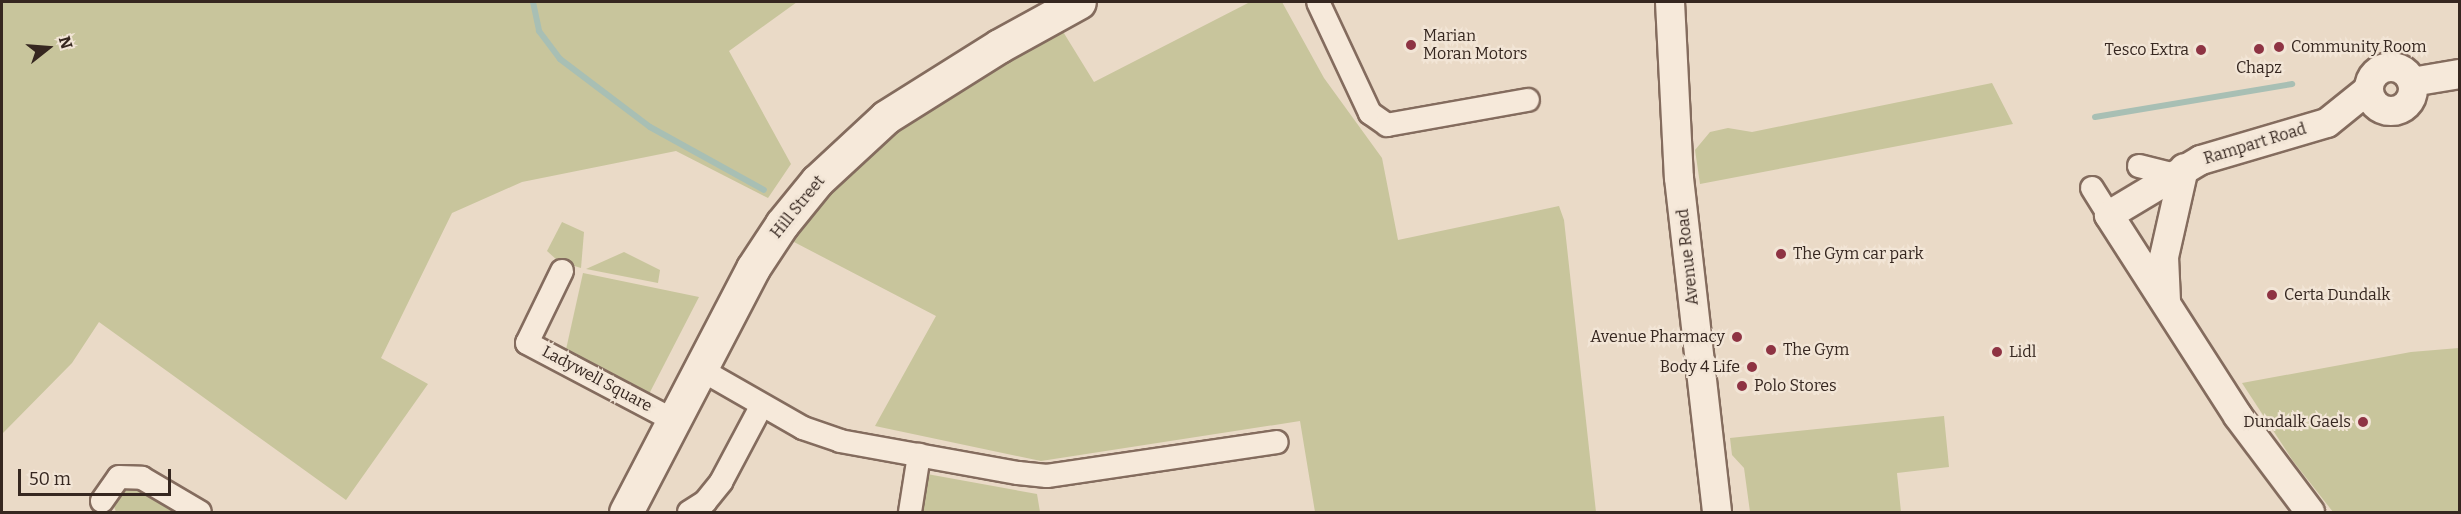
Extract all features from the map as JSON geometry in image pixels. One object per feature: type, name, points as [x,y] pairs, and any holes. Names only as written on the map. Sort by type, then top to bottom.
[{"type":"main road","name":"Hill Street","points":[[626,513],[700,369],[782,224],[848,150],[927,91],[1070,4]]},
{"type":"street","points":[[1318,2],[1370,112],[1388,125],[1528,100]]},
{"type":"street","name":"Avenue Road","points":[[1670,2],[1679,178],[1717,513]]},
{"type":"street","points":[[2327,123],[2356,122],[2388,111],[2401,110],[2409,102],[2412,82],[2403,71],[2390,67],[2377,72],[2369,89],[2378,108],[2388,111]]},
{"type":"street","points":[[2412,82],[2460,74]]},
{"type":"street","name":"Rampart Road","points":[[2109,215],[2178,171],[2221,152],[2327,123],[2369,89]]},
{"type":"street","points":[[2139,166],[2178,171],[2164,257],[2166,301]]},
{"type":"street","points":[[2092,188],[2238,416],[2310,513]]},
{"type":"street","name":"Ladywell Square","points":[[562,271],[527,343],[673,420]]},
{"type":"street","points":[[700,369],[803,428],[840,441],[1047,476],[1276,442]]},
{"type":"street","points":[[689,513],[705,502],[721,482],[762,405]]},
{"type":"street","points":[[910,513],[919,455]]},
{"type":"street","points":[[102,501],[119,477],[142,478],[200,513]]},
{"type":"shaded area","points":[[2,2],[797,2],[729,51],[791,164],[768,198],[676,151],[522,182],[452,213],[381,358],[428,384],[346,500],[99,322],[72,363],[2,434]]},
{"type":"shaded area","points":[[1250,2],[1282,2],[1324,78],[1382,158],[1398,240],[1559,206],[1564,220],[1596,512],[1315,512],[1300,421],[1041,461],[875,426],[936,316],[794,242],[801,221],[890,134],[995,66],[1062,30],[1094,82]]},
{"type":"shaded area","points":[[1992,83],[2013,124],[1700,184],[1695,150],[1710,132],[1728,128],[1752,132]]},
{"type":"shaded area","points":[[562,222],[584,232],[581,268],[558,261],[547,251]]},
{"type":"shaded area","points":[[624,252],[660,270],[658,283],[586,269]]},
{"type":"shaded area","points":[[583,273],[699,297],[648,396],[565,354]]},
{"type":"shaded area","name":"Dundalk Gaels","points":[[2459,348],[2459,512],[2333,512],[2293,461],[2242,383],[2411,352]]},
{"type":"shaded area","points":[[1944,416],[1949,467],[1897,473],[1901,512],[1750,512],[1744,468],[1732,455],[1730,438]]},
{"type":"shaded area","points":[[927,474],[1037,494],[1040,512],[922,512]]},
{"type":"shaded area","points":[[140,487],[179,512],[116,512],[112,501],[124,488]]},
{"type":"waterway","points":[[533,2],[539,31],[560,59],[650,127],[764,190]]},
{"type":"waterway","points":[[2095,117],[2292,84]]},
{"type":"place","name":"Marian Moran Motors","points":[[1411,45]]},
{"type":"place","name":"Community Room","points":[[2279,47]]},
{"type":"place","name":"Chapz","points":[[2259,49]]},
{"type":"place","name":"Tesco Extra","points":[[2201,50]]},
{"type":"place","name":"The Gym car park","points":[[1781,254]]},
{"type":"place","name":"Certa Dundalk","points":[[2272,295]]},
{"type":"place","name":"Avenue Pharmacy","points":[[1737,337]]},
{"type":"place","name":"The Gym","points":[[1771,350]]},
{"type":"place","name":"Lidl","points":[[1997,352]]},
{"type":"place","name":"Body 4 Life","points":[[1752,367]]},
{"type":"place","name":"Polo Stores","points":[[1742,386]]},
{"type":"place","name":"Dundalk Gaels","points":[[2363,422]]}]
